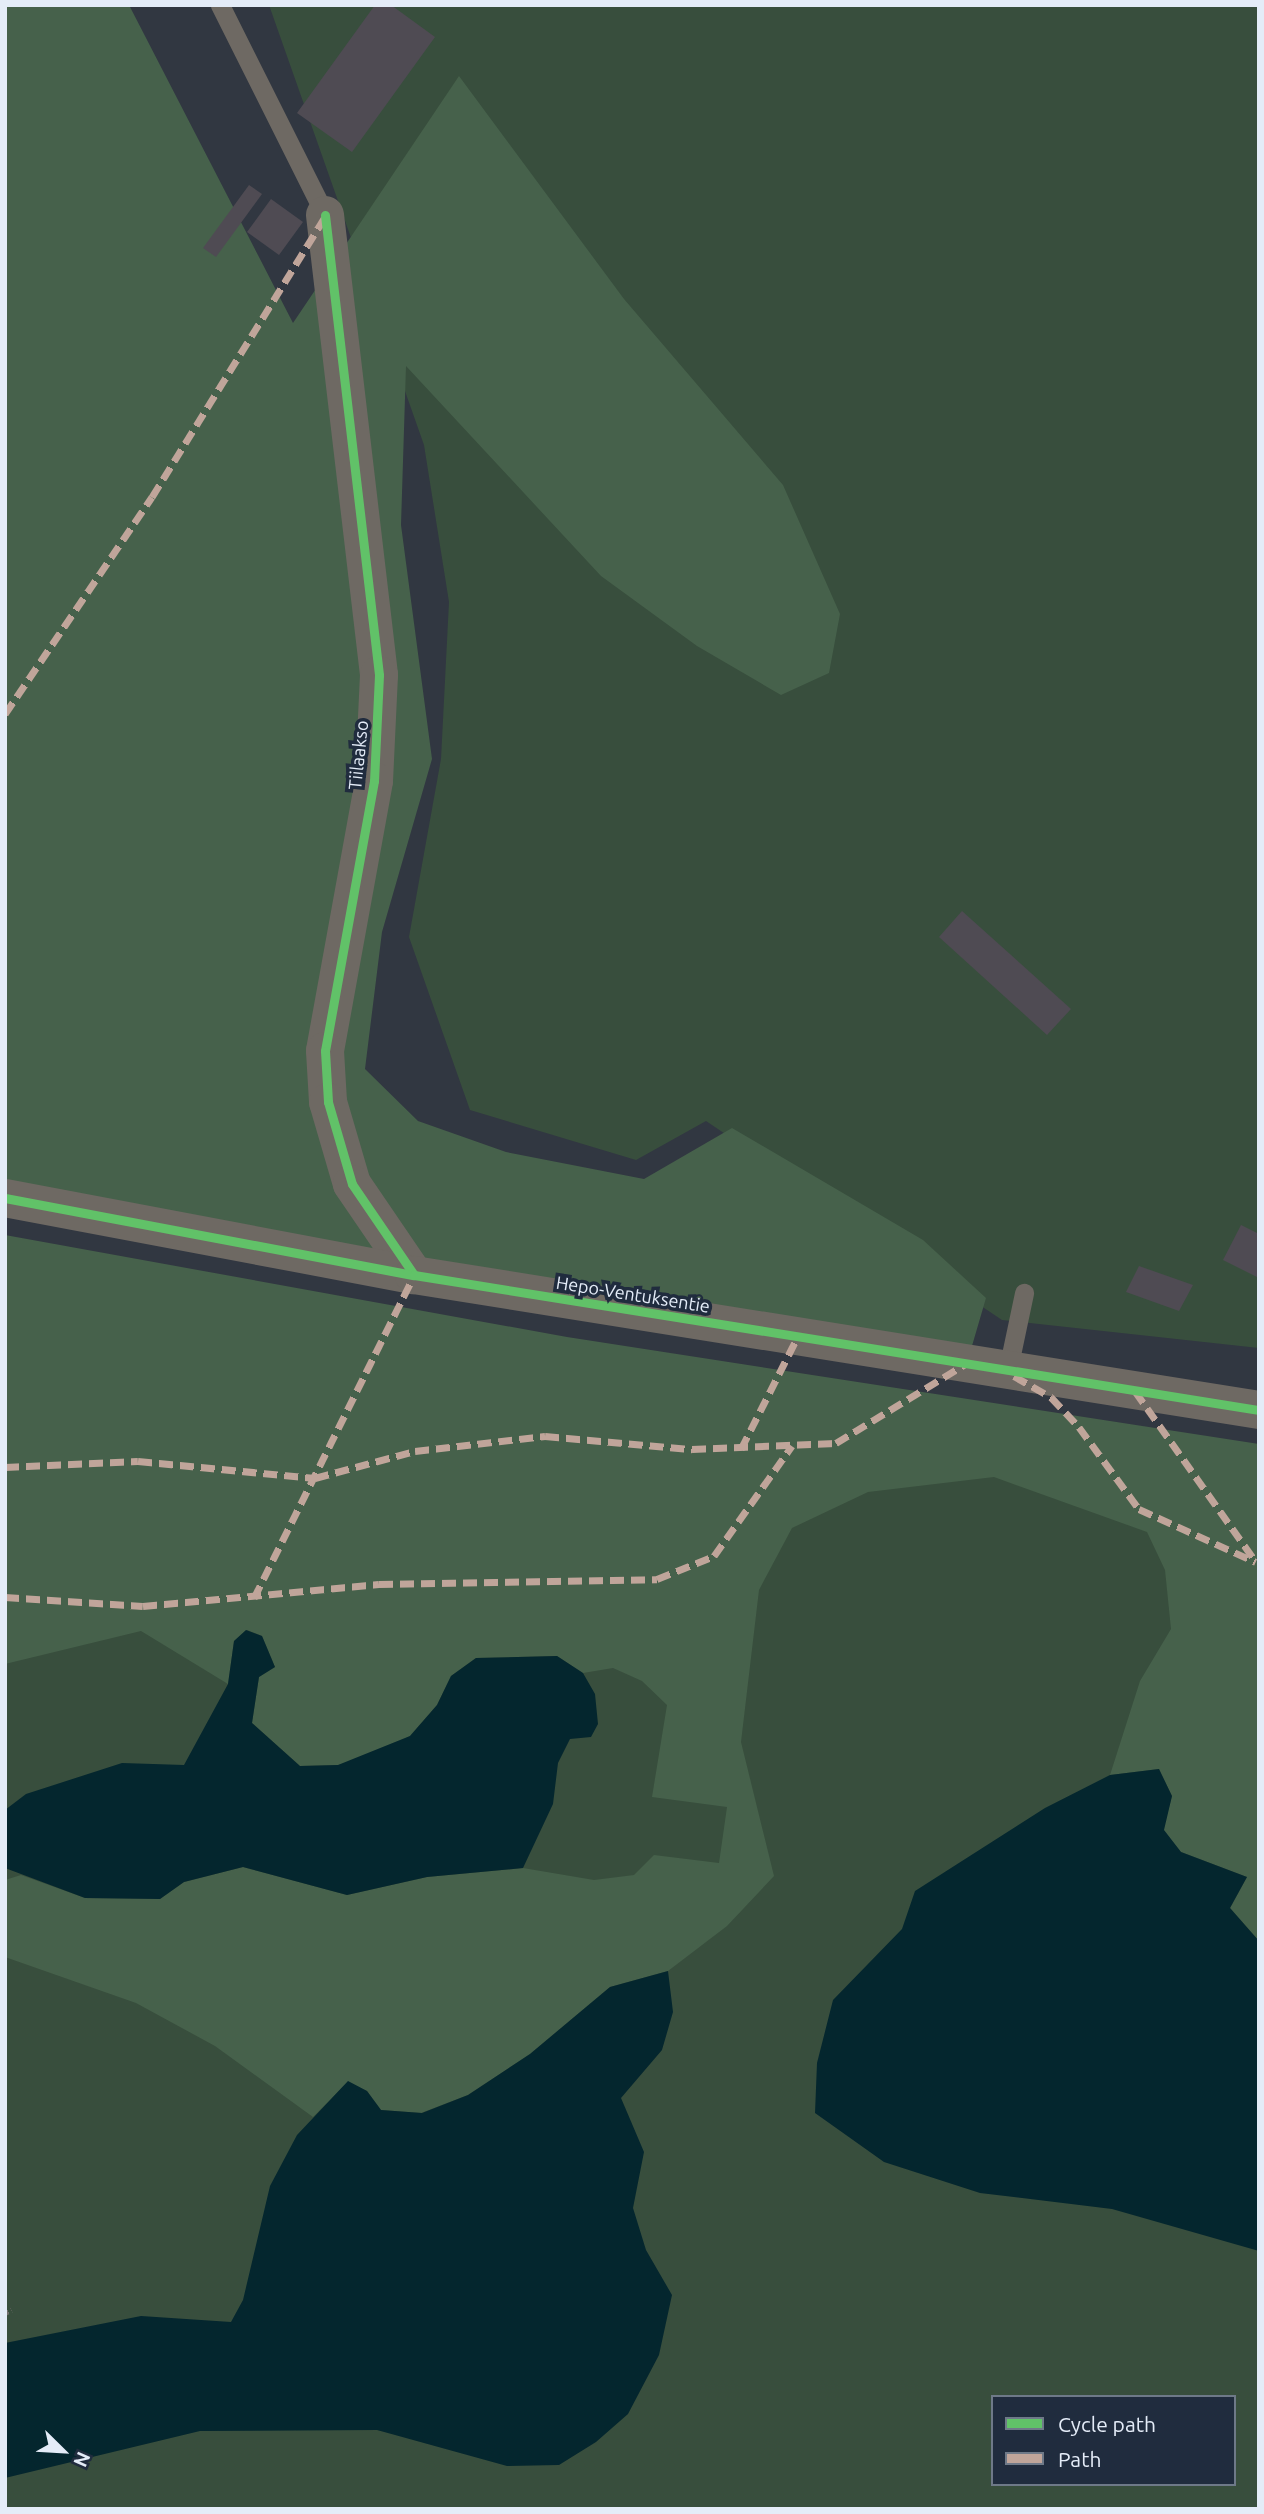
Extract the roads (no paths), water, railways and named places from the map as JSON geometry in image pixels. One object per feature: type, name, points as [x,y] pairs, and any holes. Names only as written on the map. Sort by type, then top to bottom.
[{"type":"street","name":"Tiilaakso","points":[[326,215],[379,676],[374,781],[326,1039],[328,1102],[352,1184],[414,1275]]},
{"type":"street","name":"Hepo-Ventuksentie","points":[[5,1198],[414,1275],[1259,1409]]},
{"type":"lane","points":[[220,5],[326,215]]},
{"type":"lane","points":[[1008,1369],[1024,1293]]},
{"type":"water","points":[[246,1630],[262,1636],[275,1667],[259,1677],[252,1723],[300,1766],[338,1765],[410,1736],[437,1705],[451,1676],[476,1658],[557,1656],[583,1673],[595,1694],[598,1724],[591,1737],[570,1739],[558,1763],[553,1804],[523,1868],[427,1877],[347,1895],[243,1867],[184,1882],[160,1899],[85,1898],[5,1868],[5,1810],[26,1794],[122,1763],[184,1765],[228,1684],[234,1641]]},
{"type":"water","points":[[1159,1769],[1172,1796],[1164,1830],[1181,1852],[1247,1877],[1230,1908],[1259,1941],[1259,2251],[1112,2209],[980,2193],[884,2162],[815,2113],[817,2063],[833,2000],[902,1929],[915,1891],[1045,1808],[1110,1775]]},
{"type":"water","points":[[668,1971],[673,2012],[662,2050],[621,2098],[644,2152],[633,2208],[646,2250],[672,2295],[659,2355],[628,2414],[596,2442],[559,2465],[507,2466],[377,2430],[200,2431],[5,2478],[5,2343],[141,2316],[231,2322],[243,2300],[270,2186],[297,2135],[348,2081],[367,2091],[381,2110],[422,2113],[468,2095],[530,2054],[610,1987]]}]
